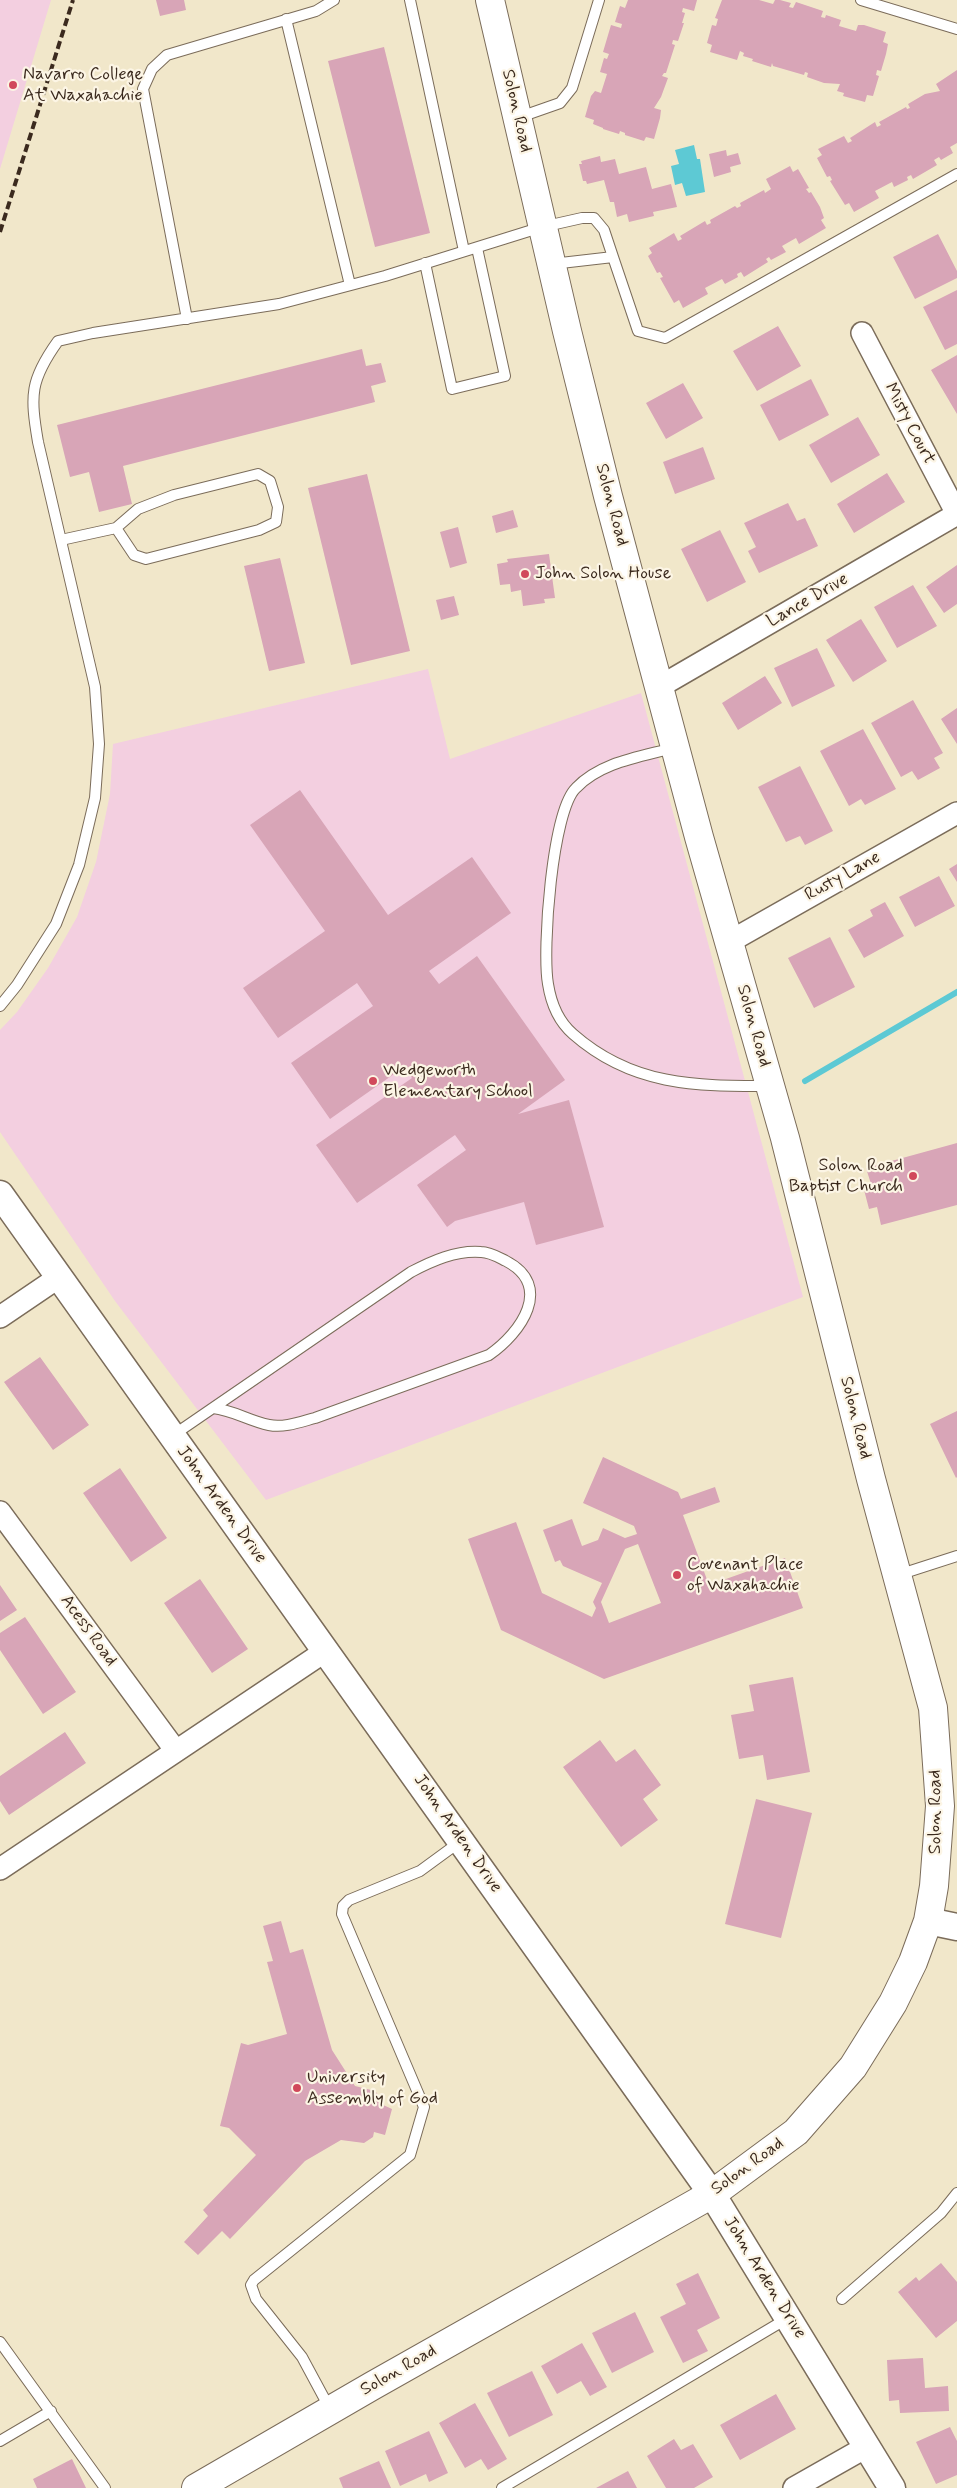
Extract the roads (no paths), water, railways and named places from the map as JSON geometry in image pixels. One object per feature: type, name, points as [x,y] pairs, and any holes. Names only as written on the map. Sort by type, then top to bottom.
[{"type":"main road","name":"Solon Road","points":[[196,2488],[712,2194],[796,2132],[853,2067],[893,2004],[913,1962],[928,1921],[934,1886],[940,1806],[933,1708],[770,1086],[675,748],[608,496],[542,227],[490,0]]},
{"type":"street","name":"Misty Court","points":[[862,333],[957,514]]},
{"type":"street","name":"Lance Drive","points":[[659,687],[957,514]]},
{"type":"street","name":"Rusty Lane","points":[[729,942],[957,813]]},
{"type":"street","name":"John Arden Drive","points":[[0,1194],[171,1436],[327,1650],[712,2194],[892,2488]]},
{"type":"street","points":[[0,1317],[59,1277]]},
{"type":"street","name":"Acess Road","points":[[0,1512],[176,1751]]},
{"type":"street","points":[[0,1869],[327,1650]]},
{"type":"street","points":[[928,1921],[957,1927]]},
{"type":"street","points":[[794,2488],[868,2446]]},
{"type":"lane","points":[[187,318],[143,89],[152,69],[167,55],[316,11],[334,0]]},
{"type":"lane","points":[[410,0],[464,251]]},
{"type":"lane","points":[[517,118],[560,103],[572,88],[599,0]]},
{"type":"lane","points":[[862,0],[957,29]]},
{"type":"lane","points":[[286,20],[350,285]]},
{"type":"lane","points":[[0,1006],[17,985],[56,924],[80,865],[95,798],[99,744],[95,687],[38,442],[33,410],[33,390],[42,364],[58,341],[279,304],[478,248],[542,227],[582,218],[594,218],[604,230],[638,331],[665,338],[957,174]]},
{"type":"lane","points":[[425,263],[452,389],[505,376],[478,248]]},
{"type":"lane","points":[[551,264],[613,257]]},
{"type":"lane","points":[[61,540],[116,528],[138,509],[174,495],[258,474],[270,481],[278,507],[276,522],[259,530],[146,559],[134,555],[116,528]]},
{"type":"lane","points":[[675,748],[608,766],[590,776],[574,789],[564,813],[551,879],[546,968],[551,1001],[557,1015],[572,1033],[596,1051],[631,1070],[669,1082],[705,1086],[770,1086]]},
{"type":"lane","points":[[171,1436],[411,1272],[438,1258],[481,1252],[493,1255],[513,1265],[523,1275],[530,1288],[530,1305],[524,1318],[502,1346],[489,1354],[315,1418],[287,1425],[270,1425],[228,1410],[213,1408]]},
{"type":"lane","points":[[897,1575],[957,1556]]},
{"type":"lane","points":[[331,2410],[302,2357],[256,2299],[251,2285],[254,2280],[410,2155],[424,2107],[342,1914],[343,1906],[349,1900],[420,1871],[462,1841]]},
{"type":"lane","points":[[842,2299],[941,2213],[957,2193]]},
{"type":"lane","points":[[502,2488],[789,2318]]},
{"type":"lane","points":[[0,2342],[105,2488]]},
{"type":"lane","points":[[0,2441],[51,2411]]},
{"type":"water","points":[[694,145],[697,159],[700,159],[705,192],[686,196],[682,183],[675,185],[671,166],[679,164],[675,150]]},
{"type":"waterway","points":[[805,1081],[957,992]]},
{"type":"railway","points":[[0,232],[73,0]]},
{"type":"place","name":"Navarro College At Waxahachie","points":[[13,85]]},
{"type":"place","name":"John Solon House","points":[[525,574]]},
{"type":"place","name":"Wedgeworth Elementary School","points":[[373,1081]]},
{"type":"place","name":"Solon Road Baptist Church","points":[[913,1176]]},
{"type":"place","name":"Covenant Place of Waxahachie","points":[[677,1575]]},
{"type":"place","name":"University Assembly of God","points":[[297,2088]]}]
